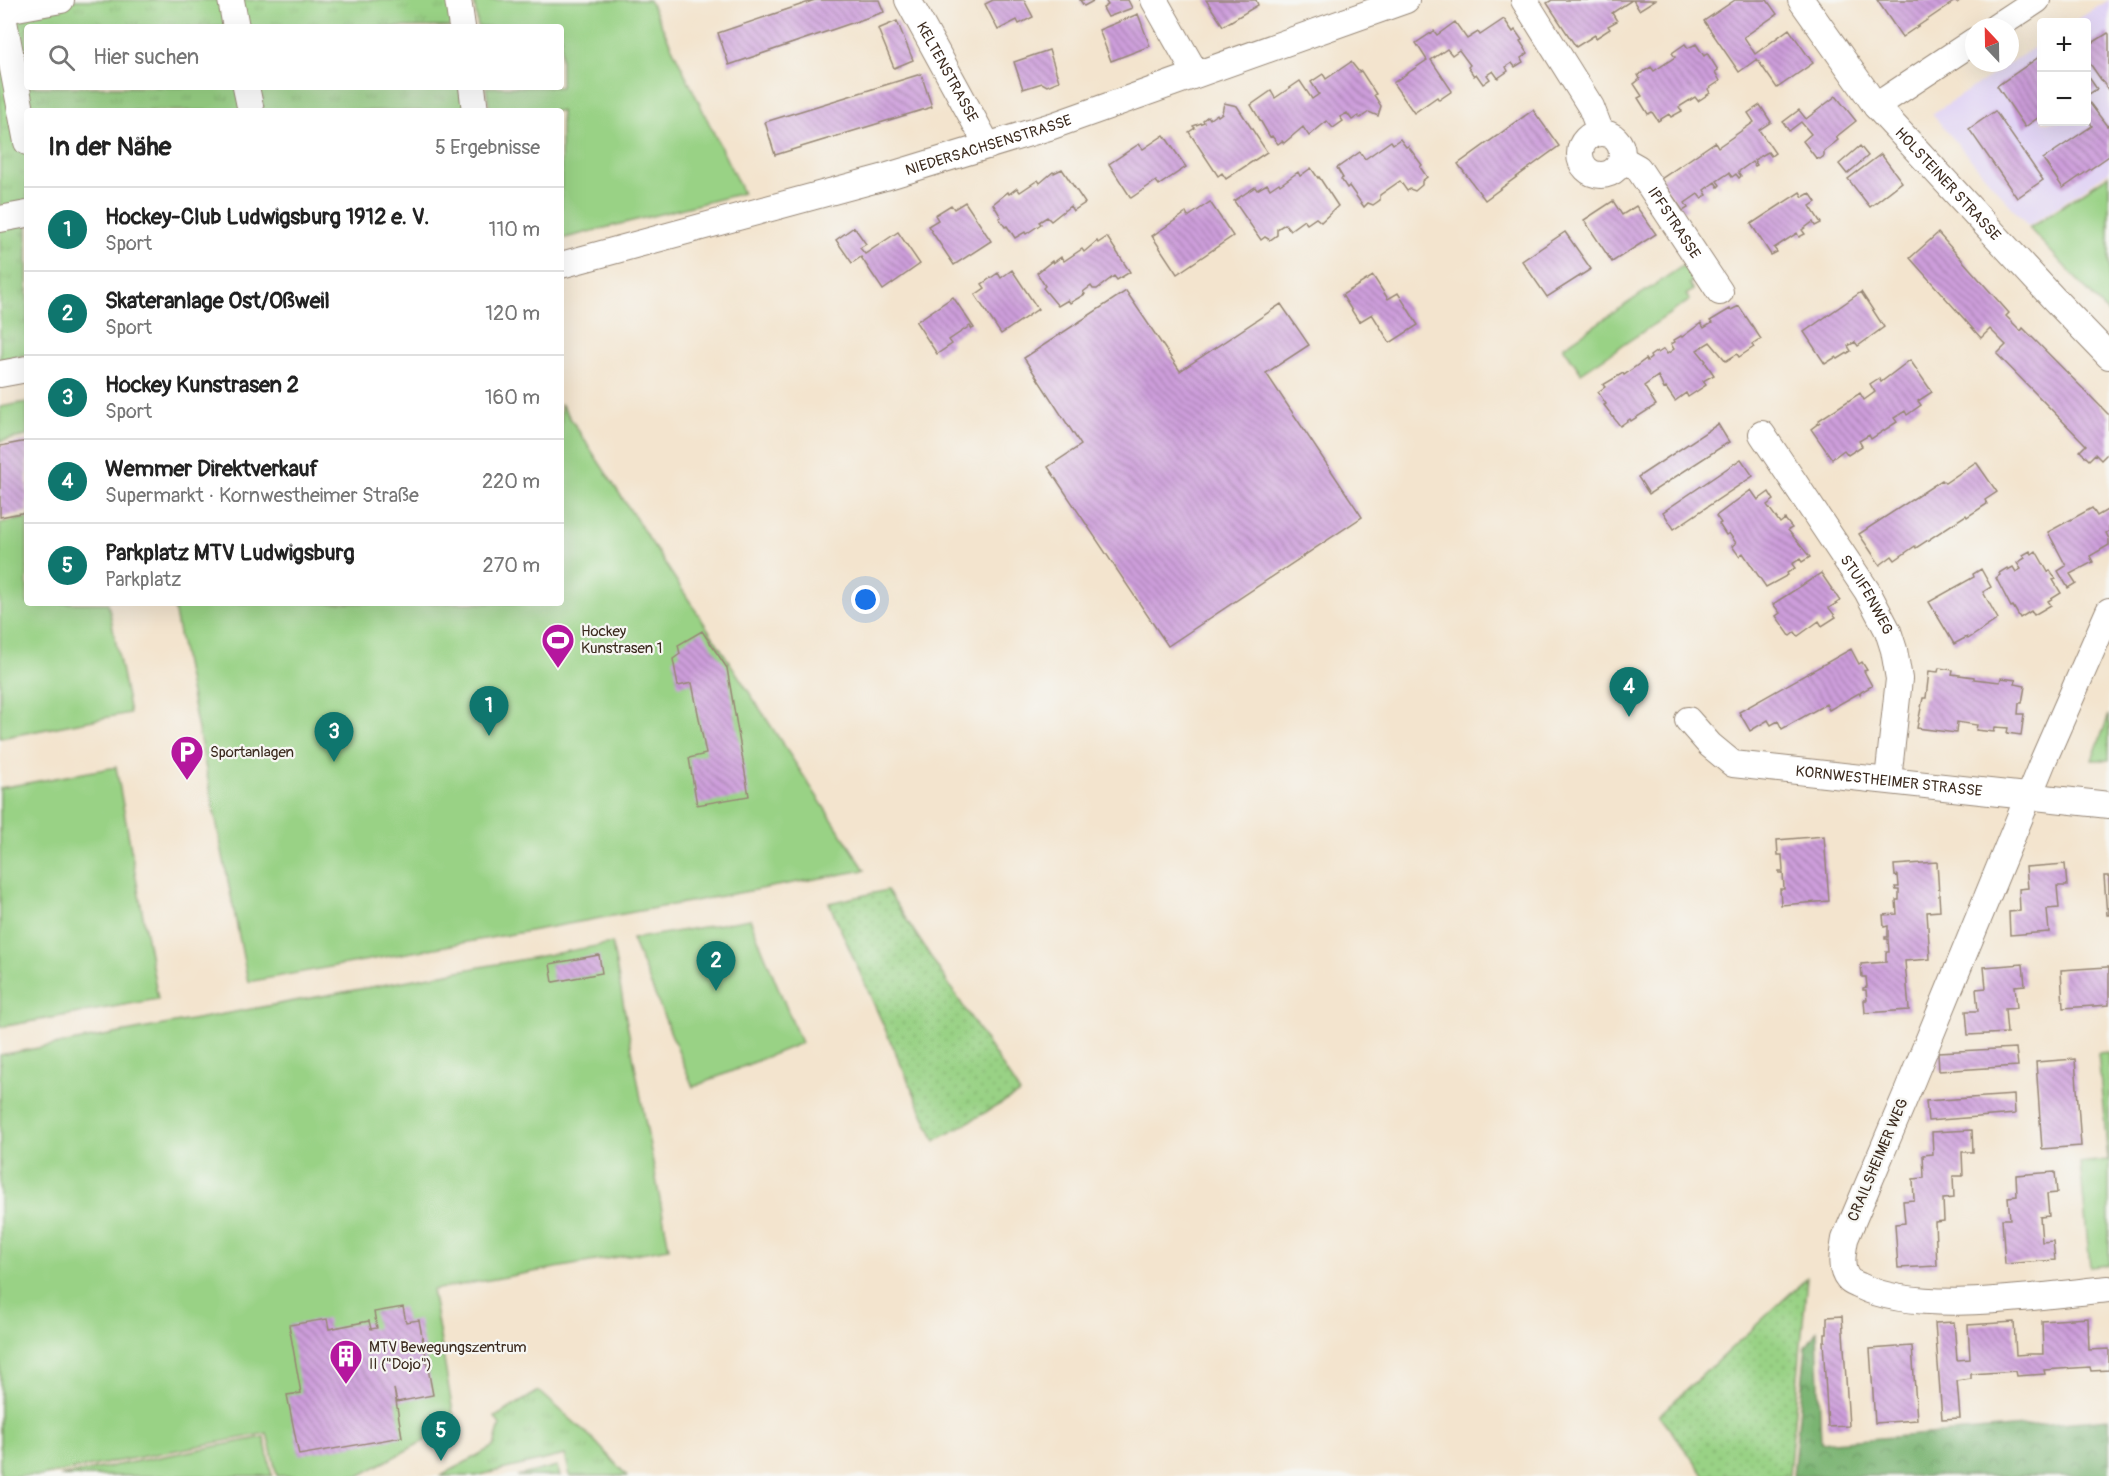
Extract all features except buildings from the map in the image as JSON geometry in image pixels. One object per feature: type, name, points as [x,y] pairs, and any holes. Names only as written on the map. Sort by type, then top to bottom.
[{"type":"street","points":[[24,127],[1,11],[61,0]]},
{"type":"street","points":[[231,0],[235,24]]},
{"type":"street","points":[[458,0],[462,24]]},
{"type":"street","name":"KELTENSTRASSE","points":[[908,0],[988,146]]},
{"type":"street","points":[[1154,0],[1196,74]]},
{"type":"street","name":"NIEDERSACHSENSTRASSE","points":[[564,264],[885,177],[988,146],[1103,109],[1407,0]]},
{"type":"street","name":"IPFSTRASSE","points":[[1524,0],[1591,107],[1601,133],[1615,137],[1620,143],[1623,151],[1622,159],[1638,168],[1720,292]]},
{"type":"street","name":"HOLSTEINER STRASSE","points":[[1801,0],[1876,106],[2109,356]]},
{"type":"street","points":[[2010,18],[2037,0]]},
{"type":"street","points":[[1876,106],[1965,48]]},
{"type":"street","points":[[247,90],[250,108]]},
{"type":"street","points":[[472,90],[476,108]]},
{"type":"street","points":[[1601,133],[1587,138],[1582,145],[1580,155],[1588,171],[1596,175],[1604,175],[1619,167],[1622,159]]},
{"type":"street","points":[[0,219],[24,215]]},
{"type":"street","points":[[0,374],[24,370]]},
{"type":"street","name":"STUIFENWEG","points":[[1762,434],[1867,591],[1888,632],[1899,679],[1888,780]]},
{"type":"street","name":"CRAILSHEIMER WEG","points":[[2109,611],[2028,796],[1845,1239],[1842,1256],[1844,1270],[1849,1281],[1870,1291],[1919,1300],[1983,1301],[2109,1289]]},
{"type":"street","name":"KORNWESTHEIMER STRASSE","points":[[1688,720],[1710,745],[1733,764],[2109,805]]},
{"type":"shaded area","points":[[2109,0],[2109,172],[2028,226],[1932,114],[1996,72],[2019,72],[2019,57],[2037,46],[2037,126],[2091,126],[2091,18],[2080,18]]},
{"type":"green space","points":[[0,0],[458,0],[462,24],[24,24],[24,90],[472,90],[475,108],[24,108],[24,356],[0,360]]},
{"type":"green space","points":[[474,0],[649,0],[743,193],[564,238],[564,108],[490,108],[486,90],[564,90],[564,24],[478,24]]},
{"type":"green space","points":[[2109,175],[2109,314],[2029,228]]},
{"type":"green space","points":[[1687,263],[1697,278],[1689,284],[1693,290],[1686,295],[1690,300],[1581,373],[1563,347]]},
{"type":"green space","points":[[24,403],[24,437],[0,441],[0,407]]},
{"type":"green space","points":[[564,409],[865,870],[248,982],[174,606],[564,606]]},
{"type":"green space","points":[[24,519],[24,606],[109,606],[130,713],[0,738],[0,523]]},
{"type":"green space","points":[[2109,715],[2109,760],[2092,760]]},
{"type":"green space","points":[[116,767],[158,999],[0,1027],[0,788]]},
{"type":"green space","points":[[887,890],[1020,1093],[935,1141],[829,903]]},
{"type":"green space","points":[[750,919],[801,1043],[693,1087],[632,939]]},
{"type":"green space","points":[[612,943],[669,1248],[432,1290],[455,1424],[359,1476],[277,1476],[267,1433],[40,1476],[0,1476],[0,1055]]},
{"type":"green space","points":[[2109,1052],[2109,1265],[2090,1267],[2080,1163],[2108,1160],[2098,1053]]},
{"type":"green space","points":[[1807,1278],[1789,1476],[1705,1476],[1659,1415]]},
{"type":"green space","points":[[1817,1331],[1821,1443],[2109,1419],[2109,1476],[1793,1476],[1806,1347]]},
{"type":"green space","points":[[539,1391],[593,1439],[627,1476],[570,1476],[565,1455],[476,1476],[441,1476],[494,1446],[500,1425],[495,1417]]},
{"type":"green space","points":[[264,1437],[272,1476],[60,1476]]},
{"type":"green space","points":[[557,1466],[560,1476],[517,1476]]},
{"type":"place","name":"Hockey Kunstrasen 1","points":[[558,669]]},
{"type":"place","name":"Wemmer Direktverkauf","points":[[1629,717]]},
{"type":"place","name":"Hockey-Club Ludwigsburg 1912 e. V.","points":[[489,736]]},
{"type":"place","name":"Hockey Kunstrasen 2","points":[[334,762]]},
{"type":"place","name":"Sportanlagen","points":[[187,781]]},
{"type":"place","name":"Skateranlage Ost/Oßweil","points":[[716,991]]},
{"type":"place","name":"MTV Bewegungszentrum II (\"Dojo\")","points":[[346,1385]]},
{"type":"place","name":"Parkplatz MTV Ludwigsburg","points":[[441,1461]]}]
